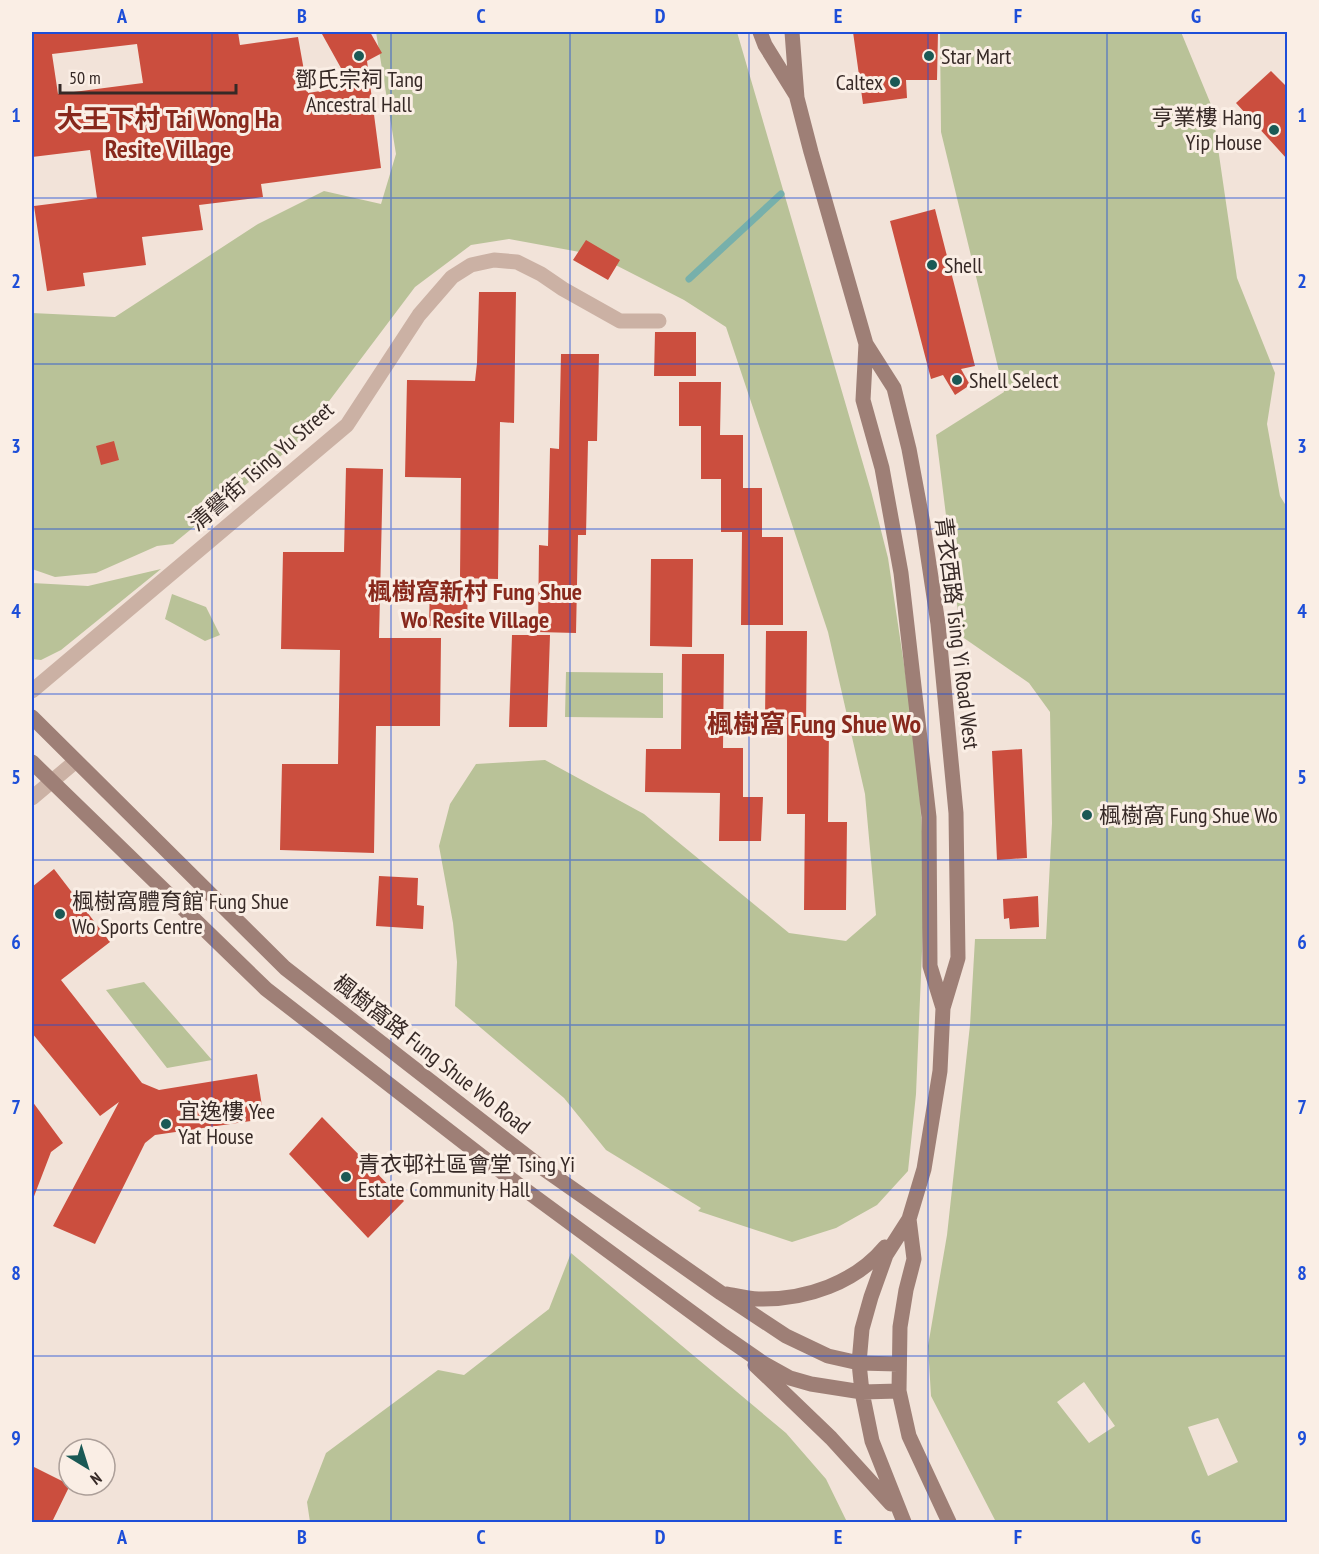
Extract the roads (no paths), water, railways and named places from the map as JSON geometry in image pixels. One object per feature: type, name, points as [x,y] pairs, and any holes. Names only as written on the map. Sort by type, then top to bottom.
[{"type":"main road","name":"青衣西路 Tsing Yi Road West","points":[[760,32],[765,45],[797,98]]},
{"type":"main road","name":"青衣西路 Tsing Yi Road West","points":[[792,32],[797,98],[866,344],[894,388],[912,468],[938,624],[956,813],[958,958],[943,1008],[940,1071],[924,1169],[909,1218],[886,1255],[871,1297],[862,1329],[859,1363],[872,1442],[902,1518]]},
{"type":"main road","name":"青衣西路 Tsing Yi Road West","points":[[866,344],[863,400],[882,468],[906,608],[929,818],[930,966],[943,1008]]},
{"type":"main road","name":"楓樹窩路 Fung Shue Wo Road","points":[[32,717],[285,968],[537,1164],[786,1336],[828,1356],[859,1363],[898,1364]]},
{"type":"main road","points":[[32,762],[266,989],[520,1186],[724,1336],[763,1363],[790,1378],[811,1384],[862,1392],[899,1392]]},
{"type":"main road","name":"青衣西路 Tsing Yi Road West","points":[[898,1364],[900,1327],[914,1259],[909,1218]]},
{"type":"main road","points":[[721,1293],[758,1299],[795,1297],[832,1286],[855,1274],[877,1257],[909,1218]]},
{"type":"main road","points":[[724,1336],[831,1438],[902,1518]]},
{"type":"main road","points":[[898,1364],[899,1392],[909,1436],[949,1522]]},
{"type":"street","name":"清譽街 Tsing Yu Street","points":[[32,691],[347,425],[419,315],[452,277],[471,265],[494,260],[517,262],[620,321],[660,321]]},
{"type":"street","points":[[32,798],[76,761]]},
{"type":"waterway","points":[[689,279],[781,194]]},
{"type":"place","name":"鄧氏宗祠 Tang Ancestral Hall","points":[[359,56]]},
{"type":"place","name":"Star Mart","points":[[929,56]]},
{"type":"place","name":"Caltex","points":[[895,82]]},
{"type":"place","name":"亨業樓 Hang Yip House","points":[[1274,130]]},
{"type":"place","name":"Shell","points":[[932,265]]},
{"type":"place","name":"Shell Select","points":[[957,380]]},
{"type":"place","name":"楓樹窩 Fung Shue Wo","points":[[1087,815]]},
{"type":"place","name":"楓樹窩體育館 Fung Shue Wo Sports Centre","points":[[60,914]]},
{"type":"place","name":"宜逸樓 Yee Yat House","points":[[166,1124]]},
{"type":"place","name":"青衣邨社區會堂 Tsing Yi Estate Community Hall","points":[[346,1177]]},
{"type":"district","name":"大王下村 Tai Wong Ha Resite Village","points":[[168,133]]},
{"type":"district","name":"楓樹窩新村 Fung Shue Wo Resite Village","points":[[475,605]]},
{"type":"district","name":"楓樹窩 Fung Shue Wo","points":[[814,723]]}]
